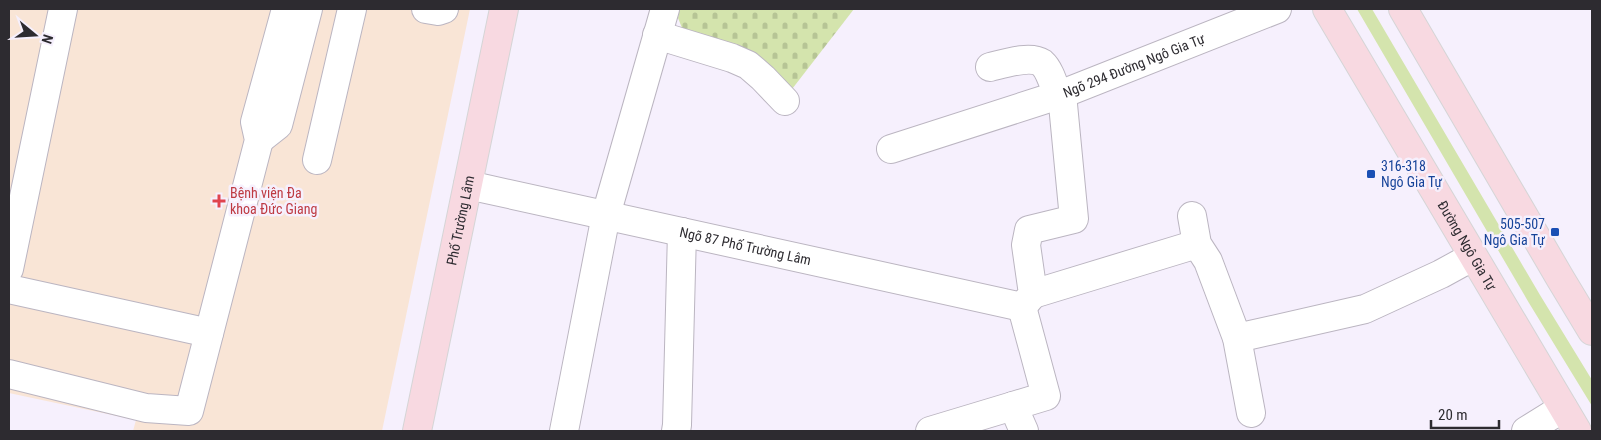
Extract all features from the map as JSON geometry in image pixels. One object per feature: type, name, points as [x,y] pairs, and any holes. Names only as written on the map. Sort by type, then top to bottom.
[{"type":"main road","name":"Đường Ngô Gia Tự","points":[[1327,9],[1472,257],[1577,431]]},
{"type":"main road","points":[[1403,9],[1592,331]]},
{"type":"main road","name":"Phố Trường Lâm","points":[[417,431],[468,185],[498,10]]},
{"type":"street","points":[[9,269],[63,9]]},
{"type":"street","points":[[9,374],[146,408],[189,411],[259,140],[255,122],[286,9]]},
{"type":"street","points":[[259,140],[278,125],[308,9]]},
{"type":"street","points":[[317,160],[352,9]]},
{"type":"street","points":[[426,9],[438,11],[444,9]]},
{"type":"street","points":[[564,431],[606,215],[665,9]]},
{"type":"street","name":"Ngõ 294 Đường Ngô Gia Tự","points":[[1028,300],[1026,245],[1029,230],[1074,219],[1060,95],[1277,9]]},
{"type":"street","points":[[657,35],[732,58],[748,65],[785,101]]},
{"type":"street","points":[[891,149],[1060,95],[1048,70],[1042,63],[1020,60],[990,67]]},
{"type":"street","name":"Ngõ 87 Phố Trường Lâm","points":[[468,185],[682,232],[1028,300]]},
{"type":"street","points":[[1192,216],[1197,244],[1208,261],[1237,338],[1251,413]]},
{"type":"street","points":[[676,431],[682,232]]},
{"type":"street","points":[[930,431],[1046,396],[1028,300],[1197,244]]},
{"type":"street","points":[[1237,338],[1365,309],[1441,274],[1472,257]]},
{"type":"street","points":[[9,289],[209,333]]},
{"type":"street","points":[[1014,406],[1024,431]]},
{"type":"street","points":[[1526,431],[1562,408]]},
{"type":"shaded area","name":"Bệnh viện Đa khoa Đức Giang","points":[[9,9],[470,9],[382,431],[133,431],[136,420],[9,393]]},
{"type":"green space","points":[[679,9],[854,9],[789,93],[682,28],[678,18]]},
{"type":"green space","points":[[1357,9],[1372,9],[1592,380],[1592,406],[1529,303]]},
{"type":"place","name":"316-318 Ngô Gia Tự","points":[[1371,174]]},
{"type":"place","name":"Bệnh viện Đa khoa Đức Giang","points":[[219,201]]},
{"type":"place","name":"505-507 Ngô Gia Tự","points":[[1555,232]]}]
